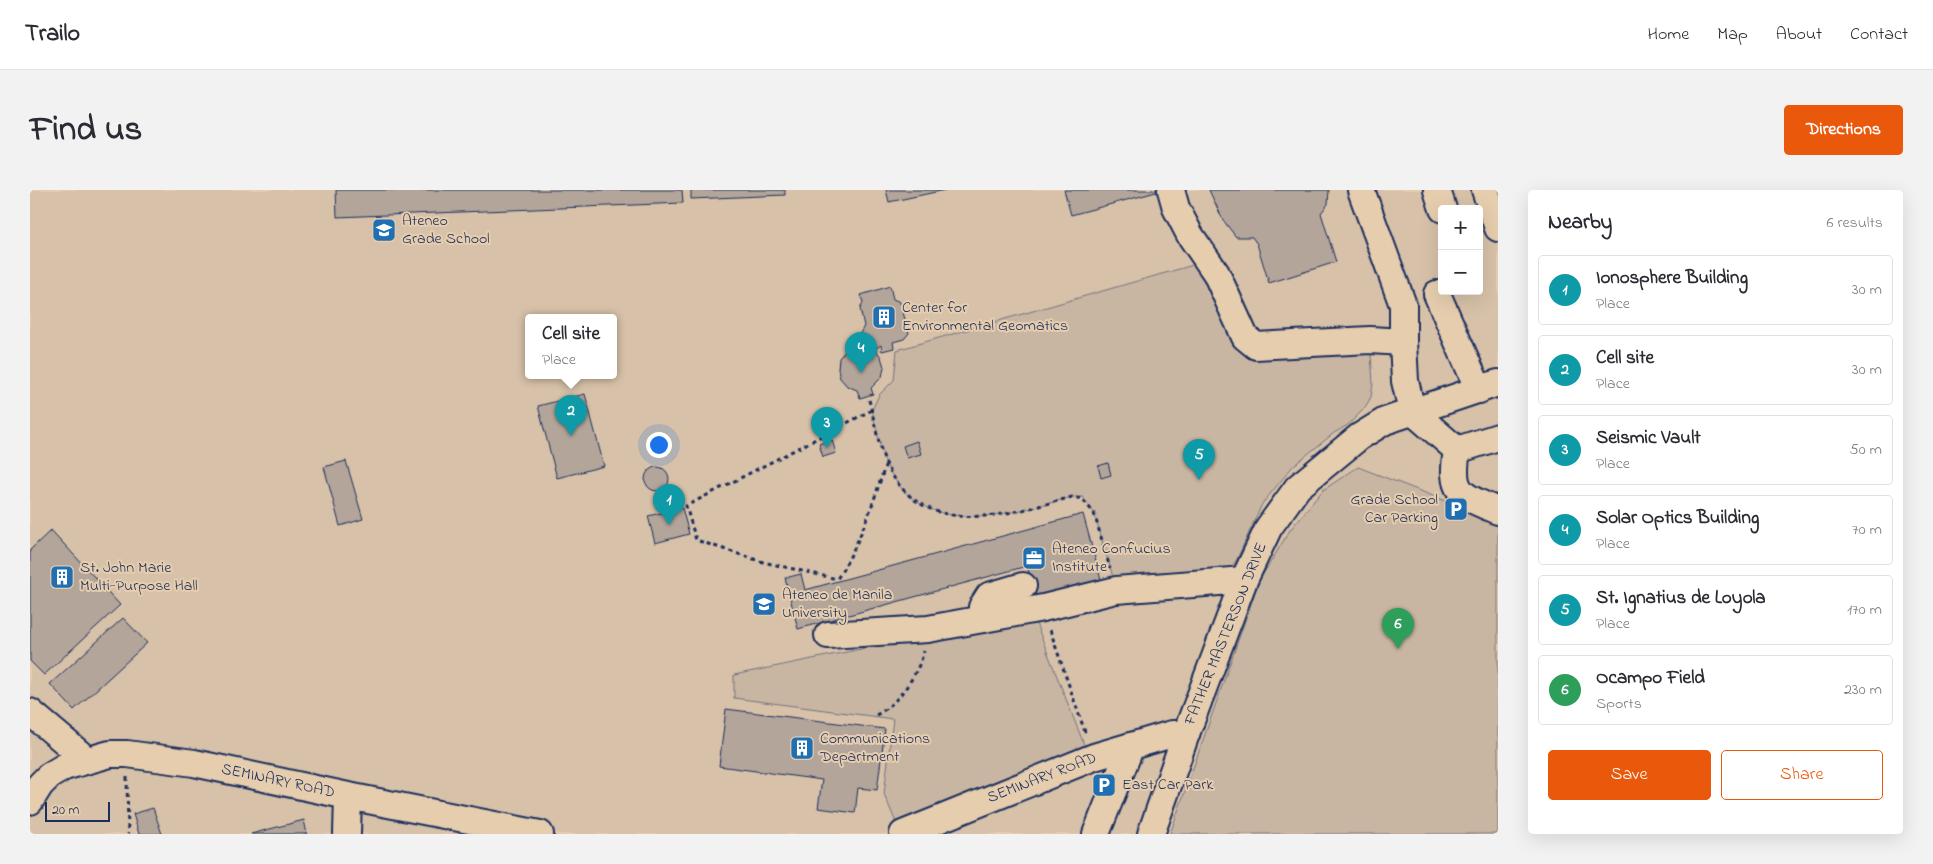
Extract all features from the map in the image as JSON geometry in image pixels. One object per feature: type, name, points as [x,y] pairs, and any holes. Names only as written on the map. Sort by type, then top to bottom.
[{"type":"lane","points":[[1171,190],[1176,208],[1190,235],[1216,273],[1245,337],[1256,346],[1370,340],[1403,342]]},
{"type":"lane","points":[[1361,190],[1403,305],[1406,381],[1412,411],[1457,450]]},
{"type":"lane","points":[[1437,190],[1442,205]]},
{"type":"lane","points":[[1485,190],[1498,228]]},
{"type":"lane","points":[[1403,305],[1438,294]]},
{"type":"lane","points":[[1443,295],[1488,387]]},
{"type":"lane","name":"FATHER MASTERSON DRIVE","points":[[1151,834],[1186,734],[1244,580],[1269,527],[1298,487],[1359,437],[1385,421],[1488,387]]},
{"type":"lane","points":[[1457,450],[1498,437]]},
{"type":"lane","points":[[1457,450],[1455,465],[1457,486],[1467,498],[1498,511]]},
{"type":"lane","points":[[828,635],[928,629],[1043,608],[1116,590],[1244,580]]},
{"type":"lane","points":[[984,619],[982,607],[989,596],[1023,586]]},
{"type":"lane","points":[[30,712],[87,760]]},
{"type":"lane","name":"SEMINARY ROAD","points":[[903,834],[1094,757],[1172,734],[1186,734]]},
{"type":"lane","points":[[1084,834],[1096,834],[1132,746]]},
{"type":"lane","name":"SEMINARY ROAD","points":[[30,801],[40,785],[49,776],[64,767],[110,754],[127,754],[194,763],[540,834]]},
{"type":"lane","points":[[347,834],[348,796]]},
{"type":"path","points":[[869,400],[886,463],[909,495],[931,509],[946,514],[985,517],[1072,497],[1082,499],[1094,513],[1116,590]]},
{"type":"path","points":[[872,410],[686,506],[696,540],[763,562],[838,579],[865,528],[886,463]]},
{"type":"path","points":[[1041,505],[1042,510]]},
{"type":"path","points":[[1043,608],[1094,757]]},
{"type":"path","points":[[876,715],[890,705],[919,669],[928,629]]},
{"type":"path","points":[[127,754],[128,834]]},
{"type":"shaded area","name":"Ateneo de Manila University","points":[[30,190],[1498,190],[1498,834],[30,834]]},
{"type":"shaded area","points":[[1214,259],[1245,336],[1370,340],[1373,383],[1371,397],[1364,409],[1348,425],[1334,433],[1293,466],[1262,504],[1236,561],[1227,573],[1115,584],[1094,513],[1083,497],[1072,497],[1024,510],[998,514],[973,516],[949,514],[926,507],[907,494],[890,472],[881,450],[872,410],[879,395],[894,380],[897,350]]},
{"type":"shaded area","points":[[1358,467],[1498,521],[1498,834],[1170,834],[1259,581],[1290,530],[1323,490]]},
{"type":"shaded area","points":[[1031,611],[1089,757],[900,832],[884,794],[893,719],[734,698],[734,675],[959,629]]},
{"type":"building","points":[[336,190],[682,190],[683,203],[337,217]]},
{"type":"building","points":[[691,190],[785,190],[785,195],[691,199]]},
{"type":"building","points":[[886,190],[945,190],[889,202]]},
{"type":"building","points":[[1064,190],[1159,190],[1160,191],[1071,215]]},
{"type":"building","points":[[1209,190],[1329,190],[1328,204],[1321,213],[1336,262],[1269,283],[1257,244],[1252,237],[1236,237],[1223,220]]},
{"type":"building","name":"Center for Environmental Geomatics","points":[[890,286],[893,299],[900,302],[909,333],[904,339],[893,342],[894,348],[882,351],[881,345],[875,349],[868,346],[854,345],[864,326],[860,309],[863,303],[861,295]]},
{"type":"building","points":[[854,345],[868,346],[875,349],[881,357],[884,367],[882,377],[871,388],[873,394],[860,398],[857,390],[847,386],[840,378],[838,369],[839,358]]},
{"type":"building","points":[[585,394],[604,466],[557,478],[538,406]]},
{"type":"building","points":[[832,440],[836,453],[823,457],[819,444]]},
{"type":"building","points":[[917,441],[921,454],[907,458],[903,446]]},
{"type":"building","points":[[346,461],[363,519],[340,526],[324,467]]},
{"type":"building","points":[[1108,463],[1111,475],[1101,478],[1098,466]]},
{"type":"building","points":[[657,467],[666,470],[669,479],[666,488],[657,491],[648,488],[645,479],[648,470]]},
{"type":"building","points":[[682,508],[689,534],[655,543],[648,516]]},
{"type":"building","points":[[1083,514],[1101,580],[1036,597],[1027,566],[798,629],[785,578],[801,574],[805,590]]},
{"type":"building","name":"St. John Marie Multi-Purpose Hall","points":[[51,530],[120,605],[44,675],[30,661],[30,550]]},
{"type":"building","points":[[123,618],[147,643],[74,710],[50,684]]},
{"type":"building","name":"Communications Department","points":[[726,709],[885,729],[877,790],[858,788],[855,813],[818,808],[822,780],[719,766]]},
{"type":"building","points":[[153,808],[162,834],[139,834],[133,814]]},
{"type":"building","points":[[304,820],[307,834],[251,834]]},
{"type":"place","name":"Ateneo Grade School","points":[[384,230]]},
{"type":"place","name":"Center for Environmental Geomatics","points":[[884,317]]},
{"type":"place","name":"Solar Optics Building","points":[[861,373]]},
{"type":"place","name":"Cell site","points":[[571,436]]},
{"type":"place","name":"Seismic Vault","points":[[827,448]]},
{"type":"place","name":"St. Ignatius de Loyola","points":[[1199,480]]},
{"type":"place","name":"Grade School Car Parking","points":[[1456,509]]},
{"type":"place","name":"Ionosphere Building","points":[[669,525]]},
{"type":"place","name":"Ateneo Confucius Institute","points":[[1034,558]]},
{"type":"place","name":"St. John Marie Multi-Purpose Hall","points":[[62,577]]},
{"type":"place","name":"Ateneo de Manila University","points":[[764,604]]},
{"type":"place","name":"Ocampo Field","points":[[1398,649]]},
{"type":"place","name":"Communications Department","points":[[802,748]]},
{"type":"place","name":"East Car Park","points":[[1104,785]]}]
